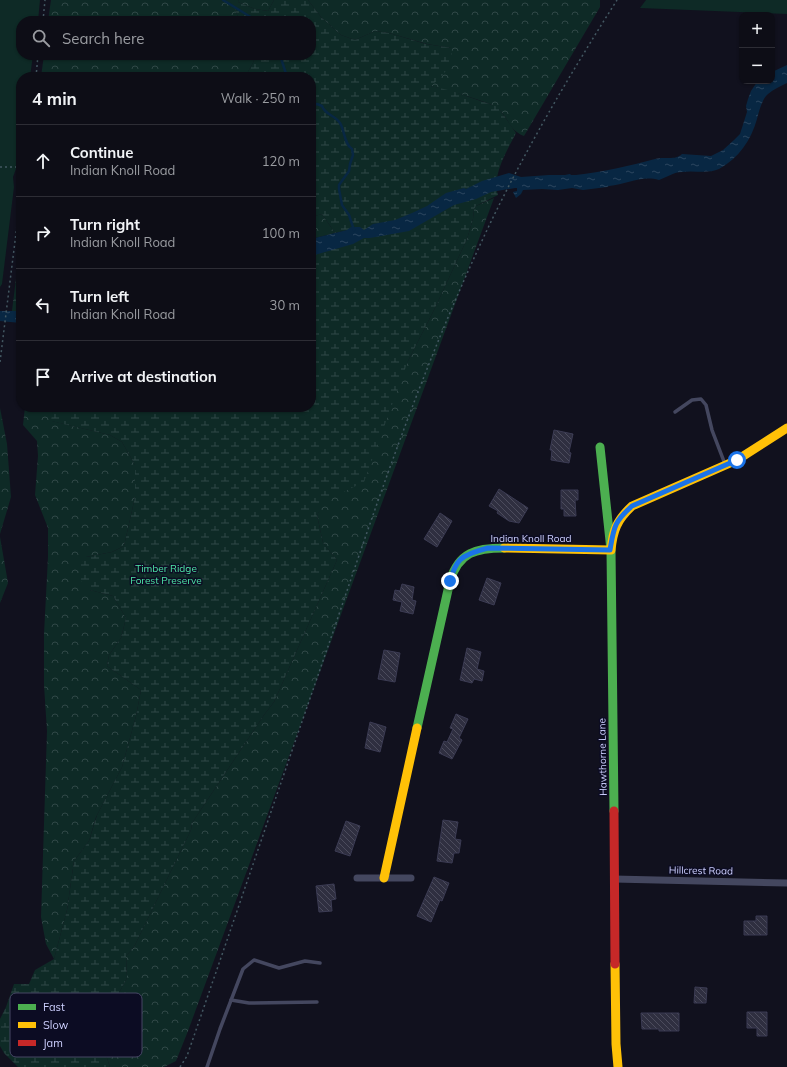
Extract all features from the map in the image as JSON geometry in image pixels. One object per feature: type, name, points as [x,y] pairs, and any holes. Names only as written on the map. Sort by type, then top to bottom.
[{"type":"street","points":[[610,550],[613,530],[620,516],[632,506],[748,454],[786,432]]},
{"type":"street","name":"Hawthorne Lane","points":[[600,447],[610,550],[616,1044],[618,1067]]},
{"type":"street","name":"Indian Knoll Road","points":[[384,878],[450,581],[460,559],[478,550],[488,548],[610,550]]},
{"type":"street","points":[[357,878],[411,878]]},
{"type":"street","name":"Hillcrest Road","points":[[614,879],[787,883]]},
{"type":"lane","points":[[675,412],[692,400],[701,399],[706,405],[712,430],[725,465]]},
{"type":"lane","points":[[207,1067],[243,969],[254,960],[279,968],[305,961],[320,963]]},
{"type":"lane","points":[[231,1000],[249,1003],[317,1002]]},
{"type":"path","points":[[43,16],[45,0]]},
{"type":"path","points":[[180,1067],[187,1056],[404,427],[457,296],[476,254],[518,170],[553,106],[617,0]]},
{"type":"path","points":[[36,72],[38,60]]},
{"type":"path","points":[[0,167],[16,167]]},
{"type":"path","points":[[0,362],[16,233]]},
{"type":"green space","points":[[0,0],[40,0],[38,16],[16,16],[16,60],[32,60],[31,72],[16,72],[16,169],[13,177],[14,187],[2,284],[0,287]]},
{"type":"green space","points":[[51,0],[223,0],[235,8],[237,16],[49,16]]},
{"type":"green space","name":"Timber Ridge Forest Preserve","points":[[223,0],[239,0],[238,2],[255,9],[268,11],[274,0],[308,0],[321,17],[341,35],[355,40],[375,31],[389,33],[426,44],[452,48],[449,66],[440,78],[431,86],[452,91],[498,107],[516,133],[501,163],[496,188],[498,195],[476,206],[474,209],[473,219],[467,239],[435,308],[408,361],[364,482],[327,500],[317,515],[323,543],[337,560],[274,702],[192,823],[191,830],[134,947],[126,956],[127,978],[119,993],[11,993],[14,984],[29,984],[35,970],[54,959],[67,910],[74,861],[89,841],[97,815],[122,767],[136,716],[141,690],[107,666],[109,655],[121,638],[126,618],[113,596],[90,590],[78,578],[79,565],[86,557],[112,552],[124,546],[135,497],[135,465],[122,442],[110,435],[51,421],[52,412],[316,412],[316,242],[348,230],[335,233],[322,214],[316,216],[316,72],[248,72],[254,60],[316,60],[316,16],[237,16],[235,8]]},
{"type":"green space","points":[[239,0],[274,0],[268,11],[255,9],[238,2]]},
{"type":"green space","points":[[308,0],[600,0],[600,7],[524,136],[515,131],[499,109],[495,106],[431,86],[451,48],[427,44],[389,33],[375,31],[355,40],[341,35],[321,17]]},
{"type":"green space","points":[[646,0],[787,0],[787,14],[775,14],[775,12],[640,8]]},
{"type":"green space","points":[[43,60],[254,61],[248,72],[42,72]]},
{"type":"green space","points":[[494,198],[176,1061],[164,1067],[110,1067],[107,1057],[142,1057],[142,993],[119,993],[127,978],[126,956],[134,947],[191,830],[192,823],[274,702],[337,560],[323,543],[317,515],[408,361],[435,308],[467,239],[476,206]]},
{"type":"green space","points":[[322,214],[335,233],[316,238],[316,216]]},
{"type":"green space","points":[[16,279],[16,311],[12,311]]},
{"type":"green space","points":[[0,408],[7,444],[11,497],[0,534]]},
{"type":"green space","points":[[24,412],[53,412],[52,421],[110,435],[122,442],[135,465],[135,497],[124,546],[112,552],[86,557],[90,590],[113,596],[126,618],[121,638],[109,655],[107,666],[141,690],[136,716],[122,767],[96,817],[89,841],[74,861],[67,910],[54,959],[46,944],[41,917],[47,731],[44,685],[44,634],[48,528],[35,495],[38,456],[37,441],[23,425]]},
{"type":"green space","points":[[0,537],[8,583],[0,603]]},
{"type":"green space","points":[[10,996],[10,1057],[107,1057],[110,1067],[18,1067],[4,1053],[0,1046],[0,1019]]},
{"type":"water","points":[[787,65],[787,83],[766,96],[761,105],[748,141],[733,160],[719,169],[710,171],[679,172],[659,180],[640,179],[607,187],[583,190],[572,188],[558,190],[523,190],[516,198],[513,192],[517,191],[517,188],[491,192],[476,199],[454,205],[409,231],[364,238],[353,244],[316,255],[316,238],[347,230],[351,227],[360,227],[364,230],[373,224],[395,220],[427,206],[446,193],[464,188],[466,189],[482,181],[509,173],[521,177],[570,174],[576,175],[659,158],[673,158],[682,154],[711,156],[723,150],[740,134],[747,112],[746,106],[751,91],[756,84],[775,84],[775,71]]},
{"type":"water","points":[[0,311],[16,311],[16,323],[0,321]]},
{"type":"building","points":[[554,430],[573,434],[569,452],[571,453],[569,463],[551,460],[552,450],[550,450]]},
{"type":"building","points":[[499,489],[528,508],[519,523],[509,521],[497,513],[498,511],[489,506]]},
{"type":"building","points":[[561,490],[578,490],[578,500],[575,500],[576,516],[564,516],[564,509],[561,509]]},
{"type":"building","points":[[440,513],[452,521],[437,547],[424,539]]},
{"type":"building","points":[[487,578],[501,583],[494,605],[479,600]]},
{"type":"building","points":[[402,584],[414,587],[412,600],[416,601],[413,614],[400,611],[402,602],[393,600],[395,590],[400,591]]},
{"type":"building","points":[[467,648],[481,652],[477,669],[484,671],[482,681],[474,679],[472,683],[460,680]]},
{"type":"building","points":[[384,650],[400,653],[395,682],[378,679]]},
{"type":"building","points":[[456,714],[468,719],[459,738],[462,740],[452,759],[439,753],[444,741],[447,742],[453,729],[450,728]]},
{"type":"building","points":[[370,722],[386,727],[380,752],[365,748]]},
{"type":"building","points":[[443,820],[458,822],[455,839],[461,840],[459,853],[454,853],[452,863],[437,861]]},
{"type":"building","points":[[346,821],[360,826],[350,856],[335,851]]},
{"type":"building","points":[[434,877],[449,883],[431,922],[417,916]]},
{"type":"building","points":[[334,884],[336,899],[331,900],[332,911],[319,912],[316,886]]},
{"type":"building","points":[[756,916],[767,916],[767,935],[744,935],[744,921],[756,921]]},
{"type":"building","points":[[695,987],[707,988],[706,1003],[694,1003]]},
{"type":"building","points":[[747,1012],[767,1012],[767,1036],[757,1036],[757,1028],[747,1028]]},
{"type":"building","points":[[641,1013],[679,1013],[679,1031],[642,1029]]},
{"type":"waterway","points":[[223,0],[249,16]]},
{"type":"waterway","points":[[282,60],[285,72]]},
{"type":"waterway","points":[[316,104],[322,106],[325,111],[338,120],[342,126],[347,144],[352,149],[353,155],[349,171],[339,185],[339,189],[342,205],[349,215],[354,230]]},
{"type":"traffic: fast","points":[[600,447],[611,550],[614,811]]},
{"type":"traffic: fast","points":[[417,728],[450,581],[454,571],[458,564],[470,554],[485,549],[504,548]]},
{"type":"traffic: slow","points":[[504,548],[611,550],[613,537],[619,521],[632,506],[737,460],[787,428]]},
{"type":"traffic: slow","points":[[384,878],[417,728]]},
{"type":"traffic: slow","points":[[615,964],[616,1044],[618,1067]]},
{"type":"traffic: jam","points":[[614,811],[615,964]]},
{"type":"route","points":[[450,581],[460,559],[478,550],[488,548],[610,550],[613,530],[620,516],[632,506],[737,460]]}]
